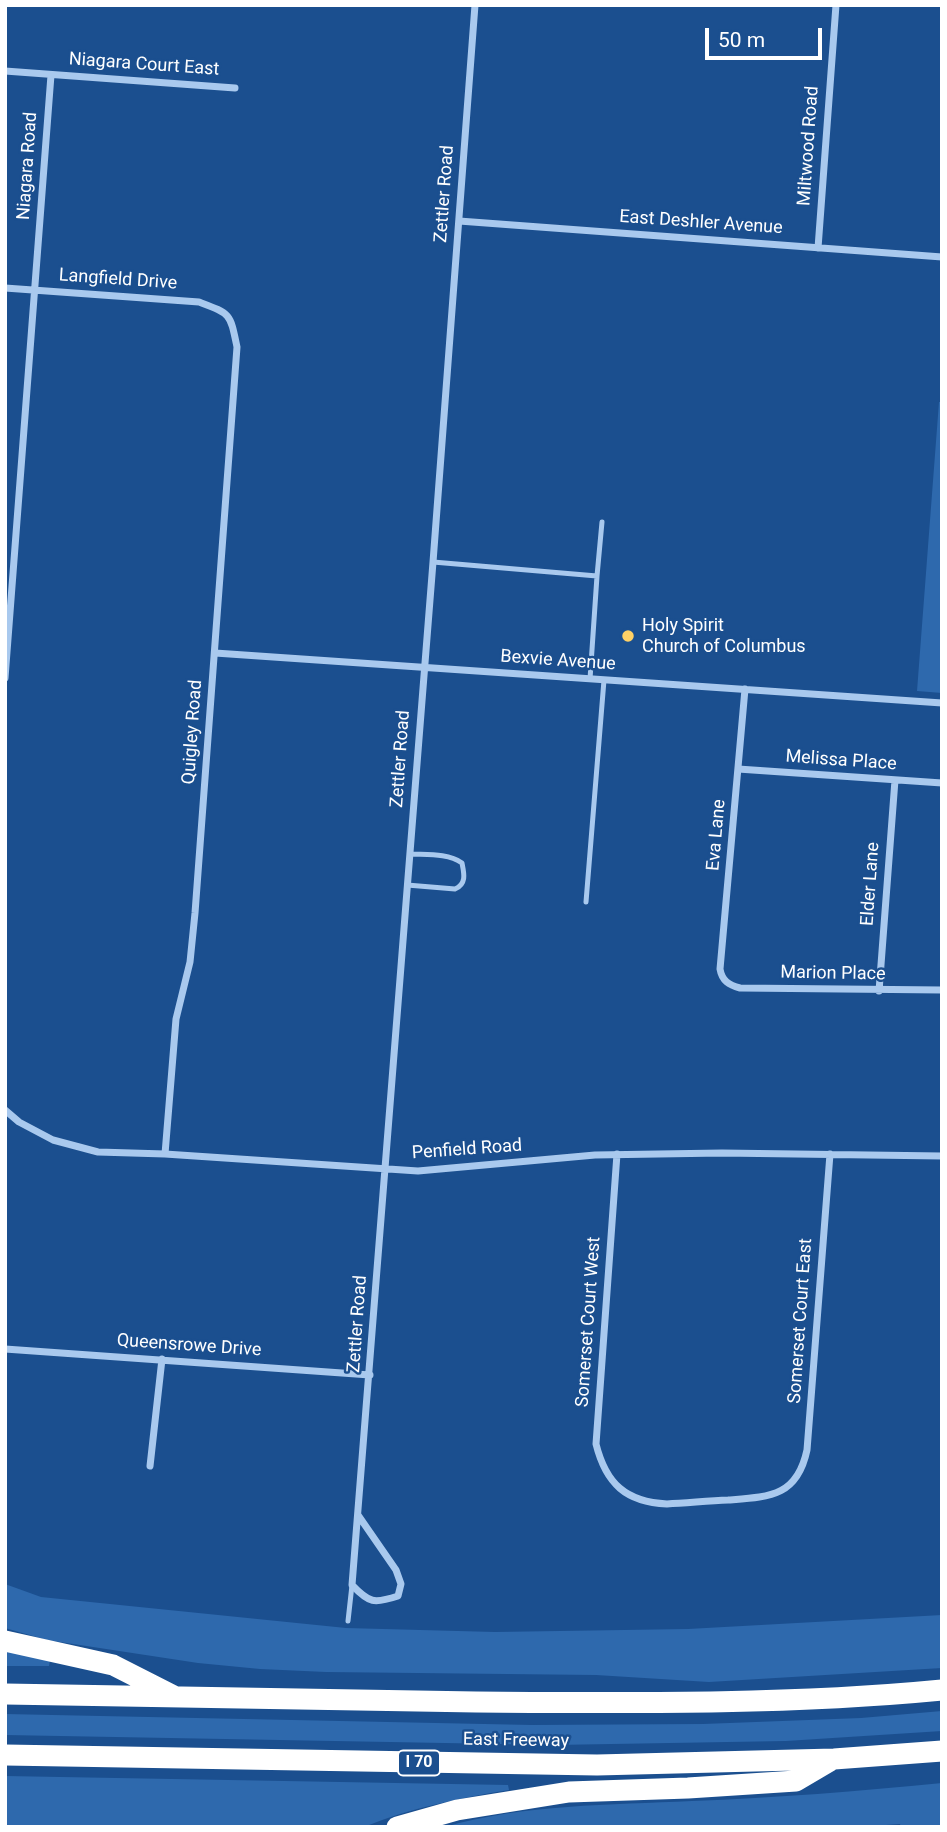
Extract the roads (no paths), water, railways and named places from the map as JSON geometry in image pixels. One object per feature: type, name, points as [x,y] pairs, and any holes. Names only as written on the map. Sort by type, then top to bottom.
[{"type":"highway","points":[[5,1640],[113,1665],[179,1699]]},
{"type":"highway","points":[[5,1694],[179,1699],[636,1703],[781,1700],[942,1690]]},
{"type":"highway","name":"East Freeway","points":[[5,1755],[597,1765],[834,1759],[942,1751]]},
{"type":"highway","points":[[397,1827],[457,1810],[569,1792],[796,1781],[834,1759]]},
{"type":"street","name":"Zettler Road","points":[[352,1585],[475,5]]},
{"type":"street","name":"Miltwood Road","points":[[818,248],[835,5]]},
{"type":"street","name":"Niagara Court East","points":[[5,71],[235,88]]},
{"type":"street","name":"Niagara Road","points":[[5,678],[51,75]]},
{"type":"street","name":"East Deshler Avenue","points":[[458,221],[942,257]]},
{"type":"street","name":"Langfield Drive","points":[[5,288],[198,302],[226,313]]},
{"type":"street","name":"Quigley Road","points":[[165,1154],[176,1019],[190,962],[195,913],[215,653],[237,347],[233,324],[226,313]]},
{"type":"street","name":"Bexvie Avenue","points":[[215,653],[942,703]]},
{"type":"street","name":"Eva Lane","points":[[725,982],[720,970],[745,689]]},
{"type":"street","name":"Melissa Place","points":[[738,769],[942,783]]},
{"type":"street","name":"Elder Lane","points":[[879,991],[895,780]]},
{"type":"street","name":"Marion Place","points":[[725,982],[740,988],[942,990]]},
{"type":"street","name":"Penfield Road","points":[[5,1110],[19,1122],[54,1140],[98,1152],[418,1171],[617,1154],[942,1156]]},
{"type":"street","name":"Somerset Court West","points":[[616,1486],[606,1474],[600,1460],[596,1430],[617,1154]]},
{"type":"street","name":"Somerset Court East","points":[[616,1486],[627,1494],[652,1503],[761,1498],[789,1486],[804,1465],[830,1154]]},
{"type":"street","name":"Queensrowe Drive","points":[[5,1349],[370,1375]]},
{"type":"street","points":[[150,1466],[162,1359]]},
{"type":"street","points":[[352,1585],[366,1599],[383,1601],[398,1596],[401,1584],[396,1570],[358,1515]]},
{"type":"lane","points":[[590,679],[602,522]]},
{"type":"lane","points":[[433,562],[597,576]]},
{"type":"lane","points":[[586,902],[604,680]]},
{"type":"lane","points":[[407,885],[456,889],[464,883],[461,863],[456,859],[410,854]]},
{"type":"lane","points":[[348,1621],[352,1585]]},
{"type":"place","name":"Holy Spirit Church of Columbus","points":[[628,636]]}]
